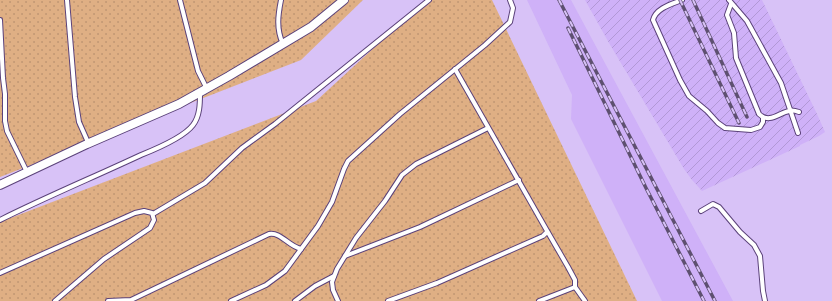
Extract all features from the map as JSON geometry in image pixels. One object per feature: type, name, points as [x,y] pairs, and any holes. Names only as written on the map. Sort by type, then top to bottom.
[{"type":"street","points":[[0,185],[87,144],[179,104],[311,27],[344,0]]},
{"type":"lane","points":[[67,0],[75,97],[79,122],[87,140],[87,144]]},
{"type":"lane","points":[[0,220],[160,146],[188,130],[194,124],[203,90],[180,0]]},
{"type":"lane","points":[[281,0],[278,12],[278,25],[282,44]]},
{"type":"lane","points":[[153,214],[205,183],[242,148],[275,124],[429,0]]},
{"type":"lane","points":[[231,301],[266,285],[285,271],[318,226],[332,202],[348,161],[400,114],[485,45],[510,22],[513,8],[510,0]]},
{"type":"lane","points":[[682,0],[661,9],[654,15],[653,20],[684,89],[696,102],[707,110],[718,123],[725,128],[751,130],[760,127],[763,122],[763,118]]},
{"type":"lane","points":[[730,2],[727,15],[734,33],[736,58],[759,114],[763,118],[768,119],[790,111],[799,112]]},
{"type":"lane","points":[[730,2],[747,21],[781,83],[798,133]]},
{"type":"lane","points":[[0,20],[7,131],[27,173]]},
{"type":"lane","points":[[455,69],[547,232],[568,266],[575,280],[575,287],[585,301]]},
{"type":"lane","points":[[338,301],[333,290],[332,282],[337,268],[356,238],[385,201],[402,175],[416,164],[488,128]]},
{"type":"lane","points":[[345,256],[420,227],[518,180]]},
{"type":"lane","points":[[701,211],[713,204],[718,207],[740,232],[754,245],[760,256],[765,301]]},
{"type":"lane","points":[[0,273],[135,213],[149,211],[153,214],[154,220],[150,228],[104,259],[55,301]]},
{"type":"lane","points":[[388,301],[436,283],[543,236],[547,232]]},
{"type":"lane","points":[[108,301],[131,300],[269,234],[274,233],[294,247],[301,249]]},
{"type":"lane","points":[[295,301],[315,286],[334,276]]},
{"type":"lane","points":[[539,301],[575,287]]},
{"type":"shaded area","points":[[0,0],[363,0],[301,60],[0,177]]},
{"type":"shaded area","points":[[426,0],[492,0],[637,301],[0,301],[0,222],[316,101]]},
{"type":"shaded area","points":[[527,0],[571,0],[733,301],[662,301],[571,119],[572,95]]},
{"type":"shaded area","points":[[585,0],[762,0],[825,132],[800,146],[702,191],[684,169]]},
{"type":"railway","points":[[559,0],[715,301]]},
{"type":"railway","points":[[680,0],[739,123]]},
{"type":"railway","points":[[693,0],[747,117]]},
{"type":"railway","points":[[568,28],[646,188],[704,301]]}]
